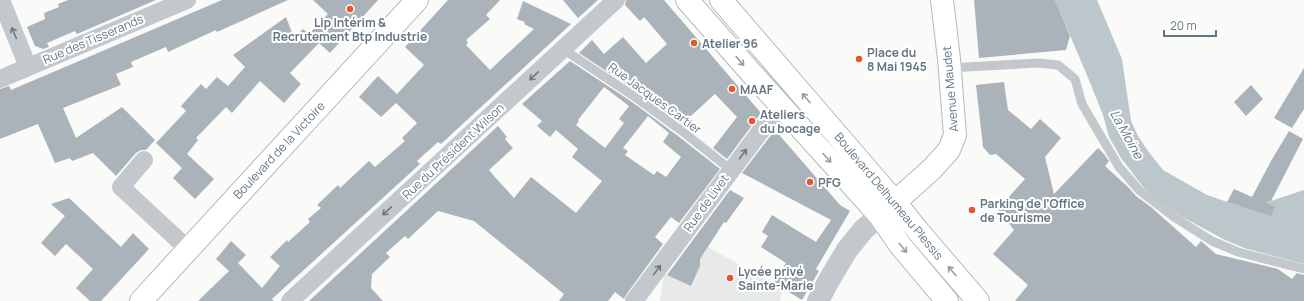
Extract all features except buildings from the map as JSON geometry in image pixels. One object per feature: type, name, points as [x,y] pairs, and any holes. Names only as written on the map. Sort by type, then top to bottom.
[{"type":"main road","name":"Boulevard de la Victoire","points":[[141,301],[418,0]]},
{"type":"main road","name":"Boulevard Delhumeau Plessis","points":[[687,0],[780,105],[888,209],[918,231],[978,301]]},
{"type":"main road","name":"Boulevard Delhumeau Plessis","points":[[721,0],[888,209],[900,245],[947,301]]},
{"type":"main road","name":"Avenue Maudet","points":[[888,209],[932,169],[949,150],[955,135],[942,0]]},
{"type":"street","points":[[1,0],[28,67]]},
{"type":"street","name":"Rue du Président Wilson","points":[[290,301],[616,0]]},
{"type":"street","name":"Rue des Tisserands","points":[[0,79],[184,1]]},
{"type":"street","name":"Rue de Livet","points":[[634,301],[780,105]]},
{"type":"street","points":[[144,160],[121,187],[188,250]]},
{"type":"street","points":[[818,301],[846,250],[864,229],[888,209]]},
{"type":"lane","name":"Rue Jacques Cartier","points":[[563,49],[635,97],[682,131],[731,170]]},
{"type":"lane","points":[[949,68],[1038,63],[1058,65],[1075,79],[1082,104],[1119,167],[1140,191],[1174,217],[1212,241],[1238,252],[1304,269]]},
{"type":"shaded area","name":"Lycée privé Sainte-Marie","points":[[708,247],[783,289],[780,301],[660,301],[664,273],[691,286],[700,266],[700,258]]},
{"type":"water","name":"La Moine","points":[[1055,0],[1097,0],[1122,59],[1131,121],[1138,136],[1163,170],[1207,195],[1239,206],[1248,206],[1271,201],[1304,190],[1304,264],[1244,248],[1223,239],[1179,215],[1152,196],[1144,188],[1121,158],[1109,137],[1103,115]]},
{"type":"place","name":"Lip Intérim & Recrutement Btp Industrie","points":[[350,9]]},
{"type":"place","name":"Atelier 96","points":[[694,43]]},
{"type":"place","name":"Place du 8 Mai 1945","points":[[859,59]]},
{"type":"place","name":"MAAF","points":[[732,89]]},
{"type":"place","name":"Ateliers du bocage","points":[[752,121]]},
{"type":"place","name":"PFG","points":[[810,182]]},
{"type":"place","name":"Parking de l’Office de Tourisme","points":[[972,210]]},
{"type":"place","name":"Lycée privé Sainte-Marie","points":[[730,278]]}]
